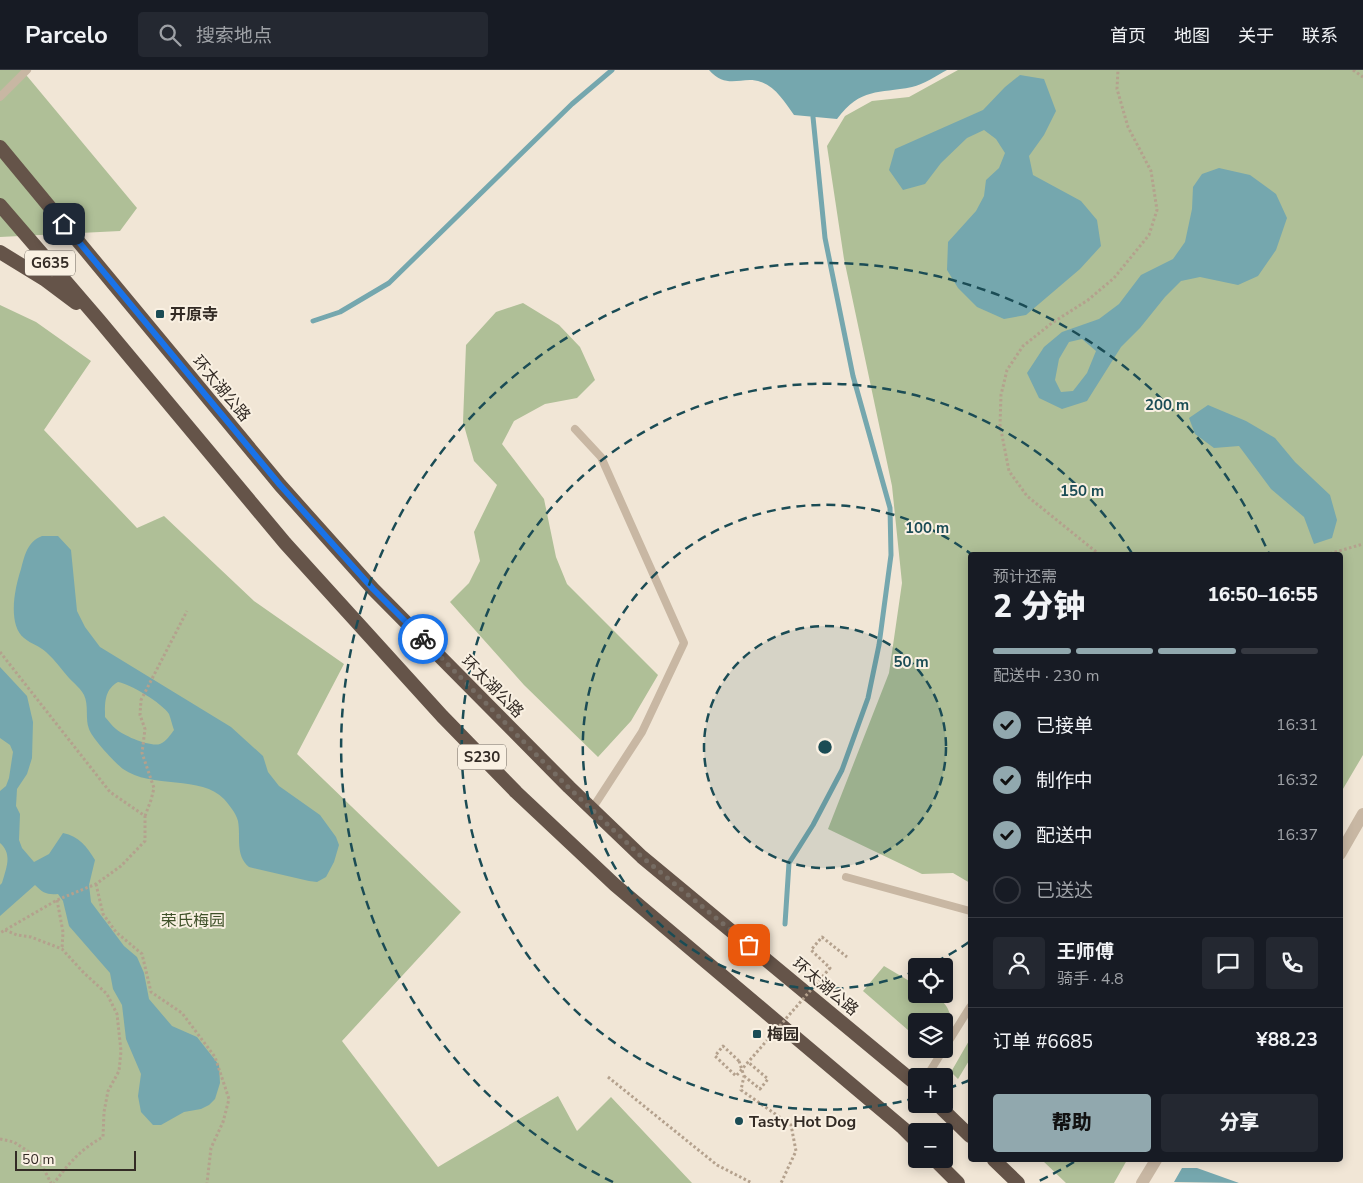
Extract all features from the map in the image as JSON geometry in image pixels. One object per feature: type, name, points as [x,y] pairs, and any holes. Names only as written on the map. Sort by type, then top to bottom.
[{"type":"highway","name":"环太湖公路","points":[[0,147],[280,485],[367,582],[642,857],[908,1077]]},
{"type":"highway","name":"G635","points":[[0,205],[100,320]]},
{"type":"highway","points":[[0,252],[44,279],[100,320]]},
{"type":"highway","name":"S230","points":[[100,320],[285,543],[442,716],[516,792],[615,885],[908,1133]]},
{"type":"highway","points":[[946,1113],[968,1134]]},
{"type":"highway","points":[[996,1162],[1018,1183]]},
{"type":"highway","points":[[943,1168],[958,1183]]},
{"type":"street","points":[[1343,849],[1363,814]]},
{"type":"street","points":[[1142,1183],[1155,1162]]},
{"type":"lane","points":[[0,97],[26,70]]},
{"type":"lane","points":[[575,429],[601,458],[684,643],[642,732],[592,809]]},
{"type":"lane","points":[[846,877],[968,910]]},
{"type":"lane","points":[[932,1068],[968,1010]]},
{"type":"path","points":[[1096,552],[1027,496],[1009,471],[1000,425],[1001,394],[1006,370],[1023,346],[1052,323],[1088,300],[1114,278],[1149,235],[1157,210],[1150,171],[1128,127],[1117,89],[1118,70]]},
{"type":"path","points":[[1353,70],[1363,77]]},
{"type":"path","points":[[1335,552],[1363,544]]},
{"type":"path","points":[[0,933],[57,900],[96,884],[121,866],[145,841],[145,816],[154,788],[142,752],[144,729],[140,715],[141,700],[188,611]]},
{"type":"path","points":[[0,652],[110,792],[145,816]]},
{"type":"path","points":[[96,884],[104,914],[116,932],[142,954],[151,992],[182,1013],[215,1057],[229,1099],[223,1122],[211,1148],[207,1183]]},
{"type":"path","points":[[57,900],[63,932],[62,949]]},
{"type":"path","points":[[0,1139],[14,1142],[38,1158],[53,1183],[69,1162],[90,1144],[103,1137],[104,1112],[108,1091],[119,1071],[121,1051],[117,1014],[106,994],[62,949],[31,937],[17,935],[5,930]]},
{"type":"path","points":[[781,1183],[796,1151],[791,1125],[741,1090],[744,1076],[739,1061],[723,1046],[714,1056],[736,1076],[748,1062],[830,968],[810,950],[822,937],[847,958]]},
{"type":"path","points":[[744,1076],[760,1089],[768,1078],[748,1062]]},
{"type":"path","points":[[608,1077],[717,1165],[752,1183]]},
{"type":"green space","points":[[0,70],[22,70],[137,208],[120,231],[0,237]]},
{"type":"green space","points":[[958,70],[1363,70],[1363,755],[1343,789],[1343,552],[968,552],[968,882],[953,873],[922,874],[828,829],[889,673],[902,583],[892,486],[844,259],[827,146],[845,116],[872,101],[909,97]]},
{"type":"green space","points":[[523,303],[559,325],[580,347],[595,380],[577,398],[545,404],[514,421],[502,444],[544,499],[556,557],[567,584],[658,675],[631,721],[598,757],[524,685],[450,602],[469,583],[480,561],[474,532],[497,485],[474,461],[463,422],[466,345],[496,312]]},
{"type":"green space","name":"荣氏梅园","points":[[0,305],[36,322],[91,361],[44,430],[137,528],[164,516],[254,601],[344,664],[297,754],[461,912],[342,1041],[438,1167],[558,1096],[577,1131],[611,1097],[692,1183],[0,1183]]},
{"type":"green space","points":[[884,966],[908,980],[908,1003],[944,1003],[950,1013],[908,1013],[908,1030],[863,991]]},
{"type":"green space","points":[[968,1042],[968,1062],[958,1079],[953,1074],[953,1069]]},
{"type":"green space","points":[[1044,1162],[1126,1162],[1114,1183],[1066,1183]]},
{"type":"water","points":[[709,70],[947,70],[916,86],[862,97],[854,101],[837,119],[794,115],[780,96],[766,84],[754,80],[722,80]]},
{"type":"water","points":[[1020,75],[1044,79],[1056,111],[1044,135],[1029,156],[1033,175],[1081,201],[1097,220],[1101,246],[1080,269],[1026,315],[1004,319],[977,307],[958,288],[947,270],[948,242],[976,211],[984,196],[986,180],[999,168],[1005,153],[996,139],[984,130],[967,138],[941,163],[925,184],[903,190],[889,170],[895,149],[983,110],[1005,87]]},
{"type":"water","points":[[1219,168],[1250,175],[1276,194],[1287,218],[1276,250],[1258,276],[1238,285],[1200,277],[1181,281],[1121,347],[1087,401],[1062,409],[1039,398],[1027,373],[1044,347],[1062,332],[1099,319],[1119,304],[1141,275],[1173,259],[1185,242],[1192,209],[1193,187],[1202,174]],"holes":[[[1082,339],[1096,351],[1087,373],[1073,391],[1061,392],[1055,380],[1059,359],[1069,342]]]},
{"type":"water","points":[[1208,405],[1246,421],[1275,438],[1295,462],[1330,495],[1337,520],[1332,538],[1314,544],[1304,517],[1271,489],[1239,446],[1214,448],[1195,434],[1189,418]]},
{"type":"water","points":[[42,536],[58,536],[71,550],[77,611],[85,627],[100,647],[231,727],[263,756],[268,772],[279,786],[320,815],[336,837],[339,845],[334,862],[326,877],[317,882],[309,881],[249,867],[240,852],[237,818],[224,799],[203,787],[148,779],[134,775],[123,769],[104,750],[89,729],[83,693],[46,652],[24,638],[16,624],[14,605],[19,577],[27,550]],"holes":[[[118,682],[153,700],[169,714],[174,730],[162,743],[156,745],[131,738],[116,729],[105,717],[105,702],[110,689]]]},
{"type":"water","points":[[0,667],[27,696],[33,722],[32,758],[27,774],[17,789],[16,806],[20,814],[19,840],[22,848],[34,862],[49,854],[63,833],[78,839],[92,855],[95,860],[89,885],[91,902],[124,946],[137,957],[144,973],[149,999],[172,1026],[197,1037],[219,1065],[220,1083],[215,1099],[201,1109],[184,1112],[161,1125],[153,1125],[141,1112],[138,1096],[141,1074],[126,1039],[122,1005],[113,989],[110,973],[69,926],[63,901],[58,894],[45,893],[35,885],[0,916],[0,885],[5,872],[7,857],[4,847],[0,843],[0,791],[6,786],[9,778],[13,752],[10,745],[0,738]]},
{"type":"water","points":[[1182,1168],[1197,1168],[1239,1183],[1174,1182]]},
{"type":"waterway","points":[[313,321],[340,312],[389,283],[572,104],[612,70]]},
{"type":"waterway","points":[[785,924],[789,863],[813,825],[842,770],[868,698],[879,645],[891,555],[890,508],[853,376],[825,238],[813,117]]},
{"type":"way so far","points":[[423,639],[569,788],[642,857],[749,945]]},
{"type":"place","name":"开原寺","points":[[160,314]]},
{"type":"place","name":"梅园","points":[[757,1034]]},
{"type":"place","name":"Tasty Hot Dog","points":[[739,1121]]},
{"type":"route","points":[[64,224],[280,485],[373,589],[423,639]]}]
